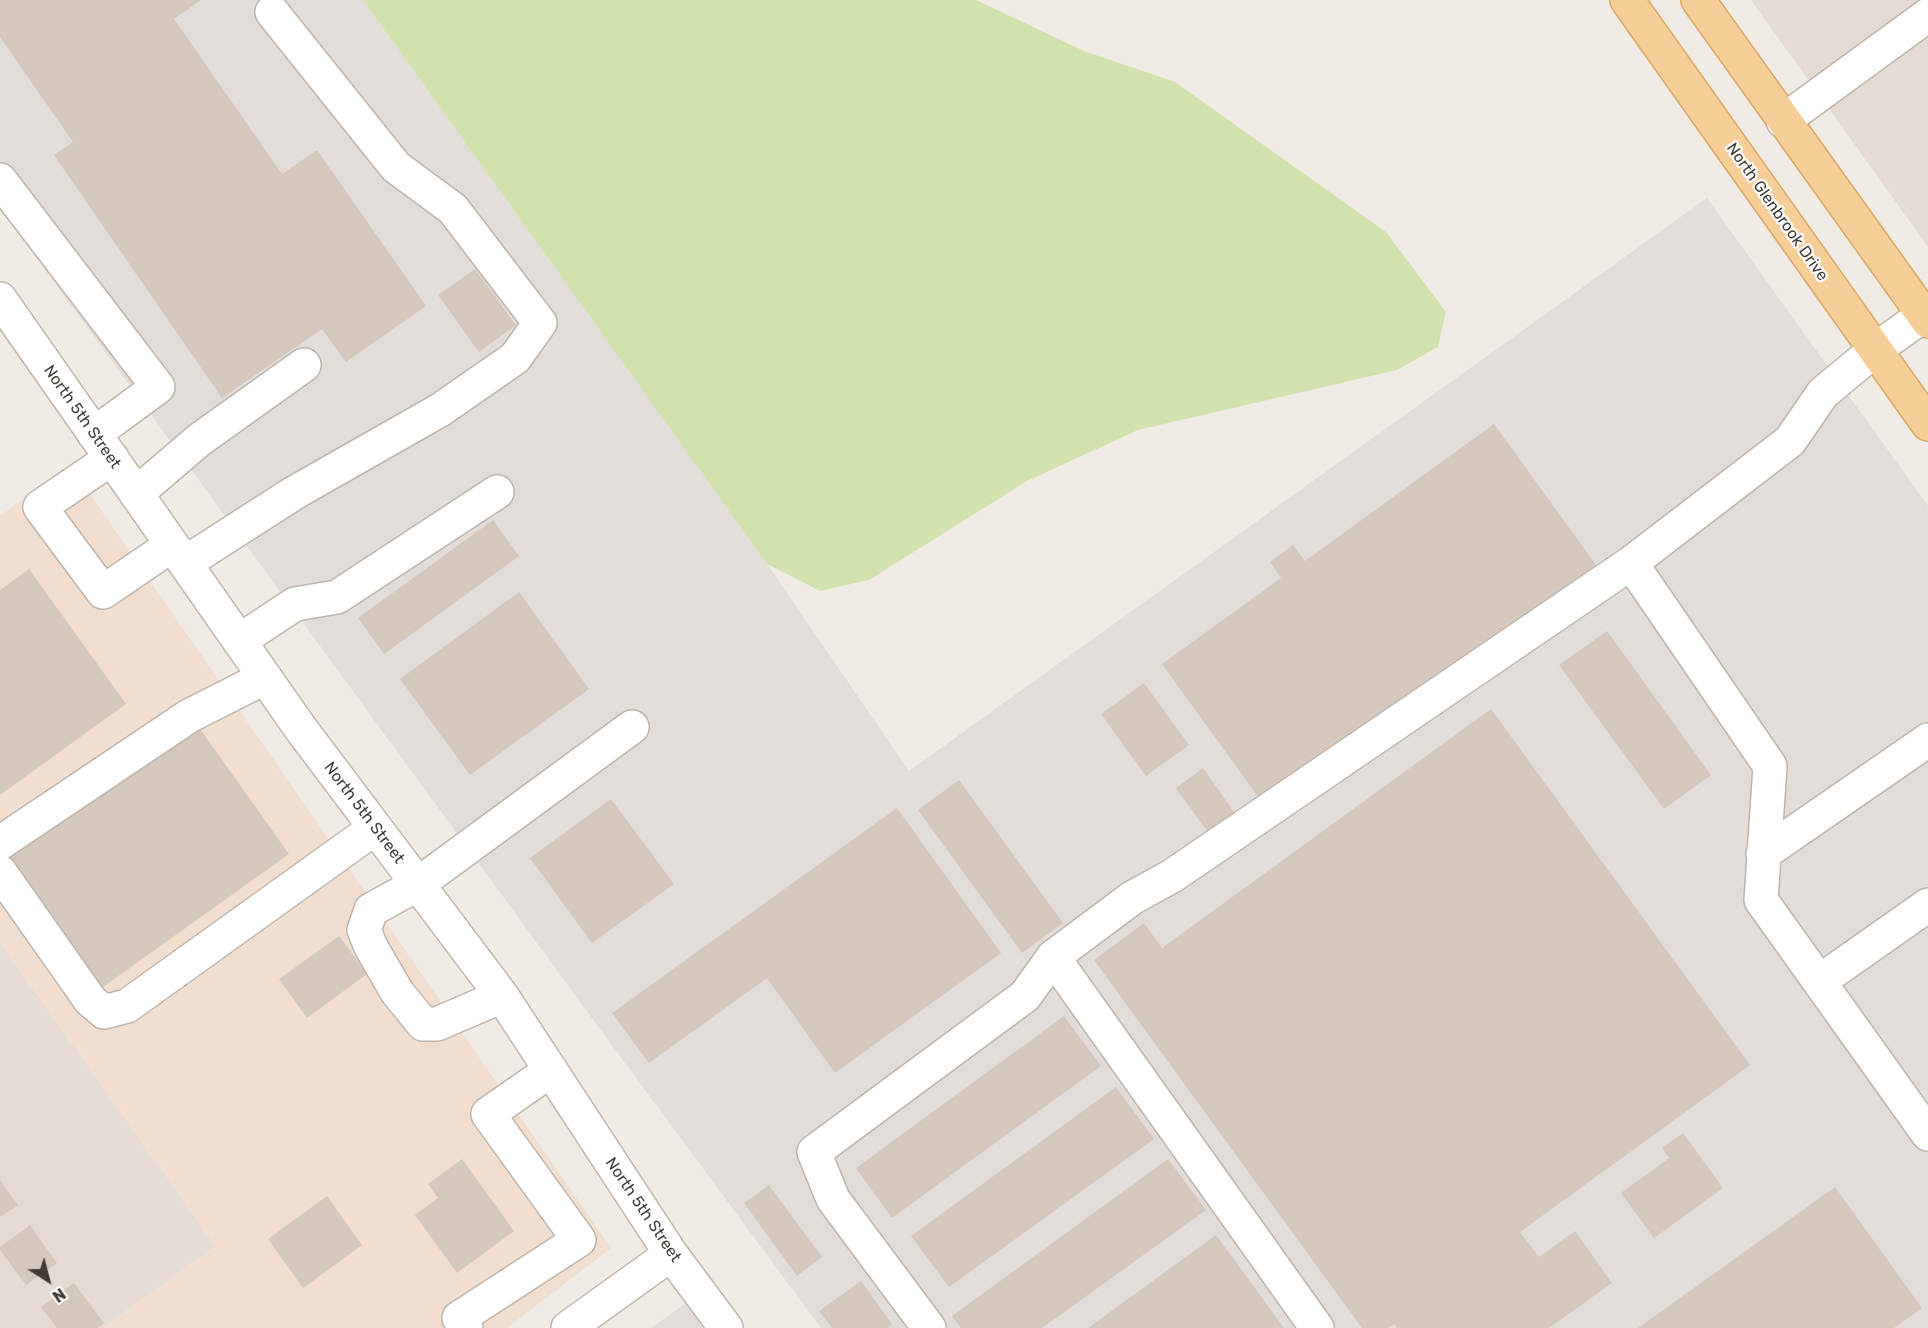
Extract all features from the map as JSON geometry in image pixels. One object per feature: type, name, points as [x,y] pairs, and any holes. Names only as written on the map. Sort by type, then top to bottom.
[{"type":"main road","name":"North Glenbrook Drive","points":[[1627,0],[1928,424]]},
{"type":"main road","points":[[1698,0],[1783,121],[1926,316]]},
{"type":"street","points":[[0,180],[158,387],[103,446],[40,507],[103,592],[294,493],[440,410],[515,358],[540,324],[453,209],[396,167],[272,12]]},
{"type":"street","points":[[1783,121],[1928,15]]},
{"type":"street","name":"North 5th Street","points":[[0,299],[264,678],[502,996],[671,1254],[726,1328]]},
{"type":"street","points":[[929,1328],[833,1198],[814,1152],[1025,996],[1053,957],[1132,898],[1181,869],[1631,563],[1790,441],[1823,393],[1875,350],[1926,316]]},
{"type":"street","points":[[136,494],[200,440],[304,365]]},
{"type":"street","points":[[239,641],[295,604],[338,597],[497,492]]},
{"type":"street","points":[[1631,563],[1770,766],[1761,900],[1928,1134]]},
{"type":"street","points":[[0,843],[189,716],[264,678]]},
{"type":"street","points":[[502,996],[437,1024],[423,1024],[397,992],[371,946],[364,930],[371,910],[418,884],[632,727]]},
{"type":"street","points":[[1763,854],[1928,740]]},
{"type":"street","points":[[0,872],[90,1000],[104,1012],[127,1006],[375,828]]},
{"type":"street","points":[[1820,981],[1928,905]]},
{"type":"street","points":[[1053,957],[1317,1328]]},
{"type":"street","points":[[466,1328],[459,1318],[579,1240],[488,1114],[551,1070]]},
{"type":"street","points":[[568,1328],[671,1254]]},
{"type":"shaded area","points":[[0,0],[363,0],[767,564],[909,771],[1707,198],[1928,506],[1928,1328],[821,1328],[0,208]]},
{"type":"shaded area","points":[[1751,0],[1928,0],[1928,247]]},
{"type":"shaded area","points":[[70,465],[611,1248],[507,1328],[103,1328],[216,1246],[0,942],[0,516]]},
{"type":"shaded area","points":[[0,942],[216,1246],[103,1328],[0,1328]]},
{"type":"shaded area","points":[[686,1303],[703,1328],[651,1328]]},
{"type":"green space","points":[[363,0],[976,0],[1084,51],[1175,82],[1386,232],[1446,312],[1438,347],[1397,370],[1138,430],[1027,481],[869,580],[820,591],[767,564]]},
{"type":"building","points":[[0,0],[201,0],[174,19],[282,174],[317,150],[426,306],[346,362],[322,329],[222,398],[54,155],[73,142],[0,37]]},
{"type":"building","points":[[475,269],[516,325],[479,352],[438,295]]},
{"type":"building","points":[[1494,424],[1599,569],[1267,809],[1162,664],[1281,578],[1270,562],[1293,545],[1305,561]]},
{"type":"building","points":[[493,520],[519,556],[384,654],[358,618]]},
{"type":"building","points":[[29,569],[126,704],[0,795],[0,590]]},
{"type":"building","points":[[519,592],[589,689],[470,775],[400,679]]},
{"type":"building","points":[[1607,631],[1711,775],[1664,809],[1559,665]]},
{"type":"building","points":[[1144,683],[1189,745],[1146,776],[1101,714]]},
{"type":"building","points":[[1491,709],[1750,1065],[1520,1232],[1539,1257],[1575,1231],[1612,1283],[1549,1328],[1397,1328],[1394,1324],[1388,1328],[1362,1328],[1094,960],[1144,923],[1162,948]]},
{"type":"building","points":[[195,722],[289,854],[96,992],[2,860]]},
{"type":"building","points":[[1203,768],[1234,812],[1207,831],[1176,788]]},
{"type":"building","points":[[959,780],[1063,923],[1022,953],[918,810]]},
{"type":"building","points":[[611,799],[674,884],[592,943],[530,858]]},
{"type":"building","points":[[897,808],[1001,953],[835,1073],[767,978],[649,1063],[612,1013]]},
{"type":"building","points":[[339,936],[367,974],[307,1018],[279,979]]},
{"type":"building","points":[[1064,1016],[1101,1066],[892,1218],[856,1168]]},
{"type":"building","points":[[1116,1087],[1154,1139],[949,1287],[911,1236]]},
{"type":"building","points":[[1683,1133],[1723,1188],[1654,1238],[1621,1193],[1669,1158],[1662,1148]]},
{"type":"building","points":[[462,1159],[514,1231],[457,1273],[415,1215],[438,1198],[428,1184]]},
{"type":"building","points":[[1168,1159],[1206,1210],[1042,1328],[961,1328],[952,1316]]},
{"type":"building","points":[[0,1180],[18,1205],[0,1217]]},
{"type":"building","points":[[769,1185],[822,1257],[797,1276],[744,1203]]},
{"type":"building","points":[[1835,1187],[1922,1308],[1894,1328],[1638,1328]]},
{"type":"building","points":[[327,1196],[362,1245],[303,1288],[268,1239]]},
{"type":"building","points":[[30,1225],[57,1263],[26,1285],[0,1247]]},
{"type":"building","points":[[1216,1235],[1284,1328],[1088,1328]]},
{"type":"building","points":[[861,1281],[892,1324],[887,1328],[832,1328],[819,1311]]},
{"type":"building","points":[[74,1283],[104,1323],[97,1328],[57,1328],[41,1307]]}]
